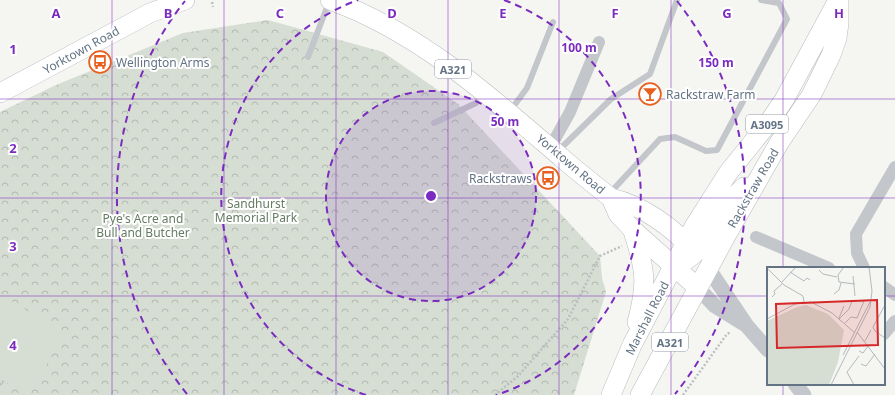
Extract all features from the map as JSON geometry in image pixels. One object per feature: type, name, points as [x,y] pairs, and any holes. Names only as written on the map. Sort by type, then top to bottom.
[{"type":"main road","name":"Yorktown Road","points":[[0,94],[150,13],[185,0]]},
{"type":"main road","name":"Yorktown Road","points":[[330,0],[352,8],[401,34],[485,93],[610,197],[640,208],[690,248],[708,268]]},
{"type":"main road","name":"Rackstraw Road","points":[[697,288],[779,143],[812,94],[831,55],[839,23],[838,0]]},
{"type":"main road","name":"Rackstraw Road","points":[[690,248],[728,173],[769,122],[784,100],[838,0]]},
{"type":"main road","name":"A3095","points":[[690,248],[701,248],[741,190],[763,171]]},
{"type":"main road","name":"Yorktown Road","points":[[610,197],[629,237],[673,266],[697,288]]},
{"type":"main road","points":[[629,237],[643,264],[644,282],[641,309],[632,345]]},
{"type":"main road","name":"Marshall Road","points":[[611,395],[632,345],[673,266],[690,248]]},
{"type":"main road","name":"A321","points":[[640,395],[677,329],[697,288]]},
{"type":"street","points":[[553,150],[599,42]]},
{"type":"street","points":[[864,267],[858,253],[856,234],[895,167]]},
{"type":"street","points":[[756,237],[832,266]]},
{"type":"street","name":"Yorktown Road","points":[[708,268],[747,326],[767,349]]},
{"type":"street","name":"Yorktown Road","points":[[697,288],[715,306],[747,326]]},
{"type":"street","points":[[885,288],[895,295]]},
{"type":"street","points":[[885,333],[895,321]]},
{"type":"street","points":[[796,385],[804,395]]},
{"type":"lane","points":[[308,57],[330,0]]},
{"type":"lane","points":[[553,150],[611,99],[650,74],[677,0]]},
{"type":"lane","points":[[610,197],[660,139],[675,137],[706,151],[716,150],[787,19],[779,3],[761,0]]},
{"type":"lane","points":[[509,113],[527,88],[553,22]]},
{"type":"lane","points":[[434,123],[476,103],[485,93]]},
{"type":"path","points":[[212,2],[213,7]]},
{"type":"path","points":[[495,395],[518,376],[568,319],[600,256],[629,237]]},
{"type":"path","points":[[683,395],[727,334],[747,326]]},
{"type":"path","points":[[0,385],[3,381]]},
{"type":"green space","name":"Sandhurst Memorial Park","points":[[268,20],[383,52],[458,104],[600,256],[602,278],[606,292],[574,395],[0,395],[0,112],[56,85],[183,33]]},
{"type":"green space","points":[[0,294],[65,334],[28,395],[0,379]]},
{"type":"place","name":"Wellington Arms","points":[[100,62]]},
{"type":"place","name":"Rackstraw Farm","points":[[650,94]]},
{"type":"place","name":"Rackstraws","points":[[548,178]]},
{"type":"park label","name":"Pye's Acre and Bull and Butcher","points":[[143,225]]}]
